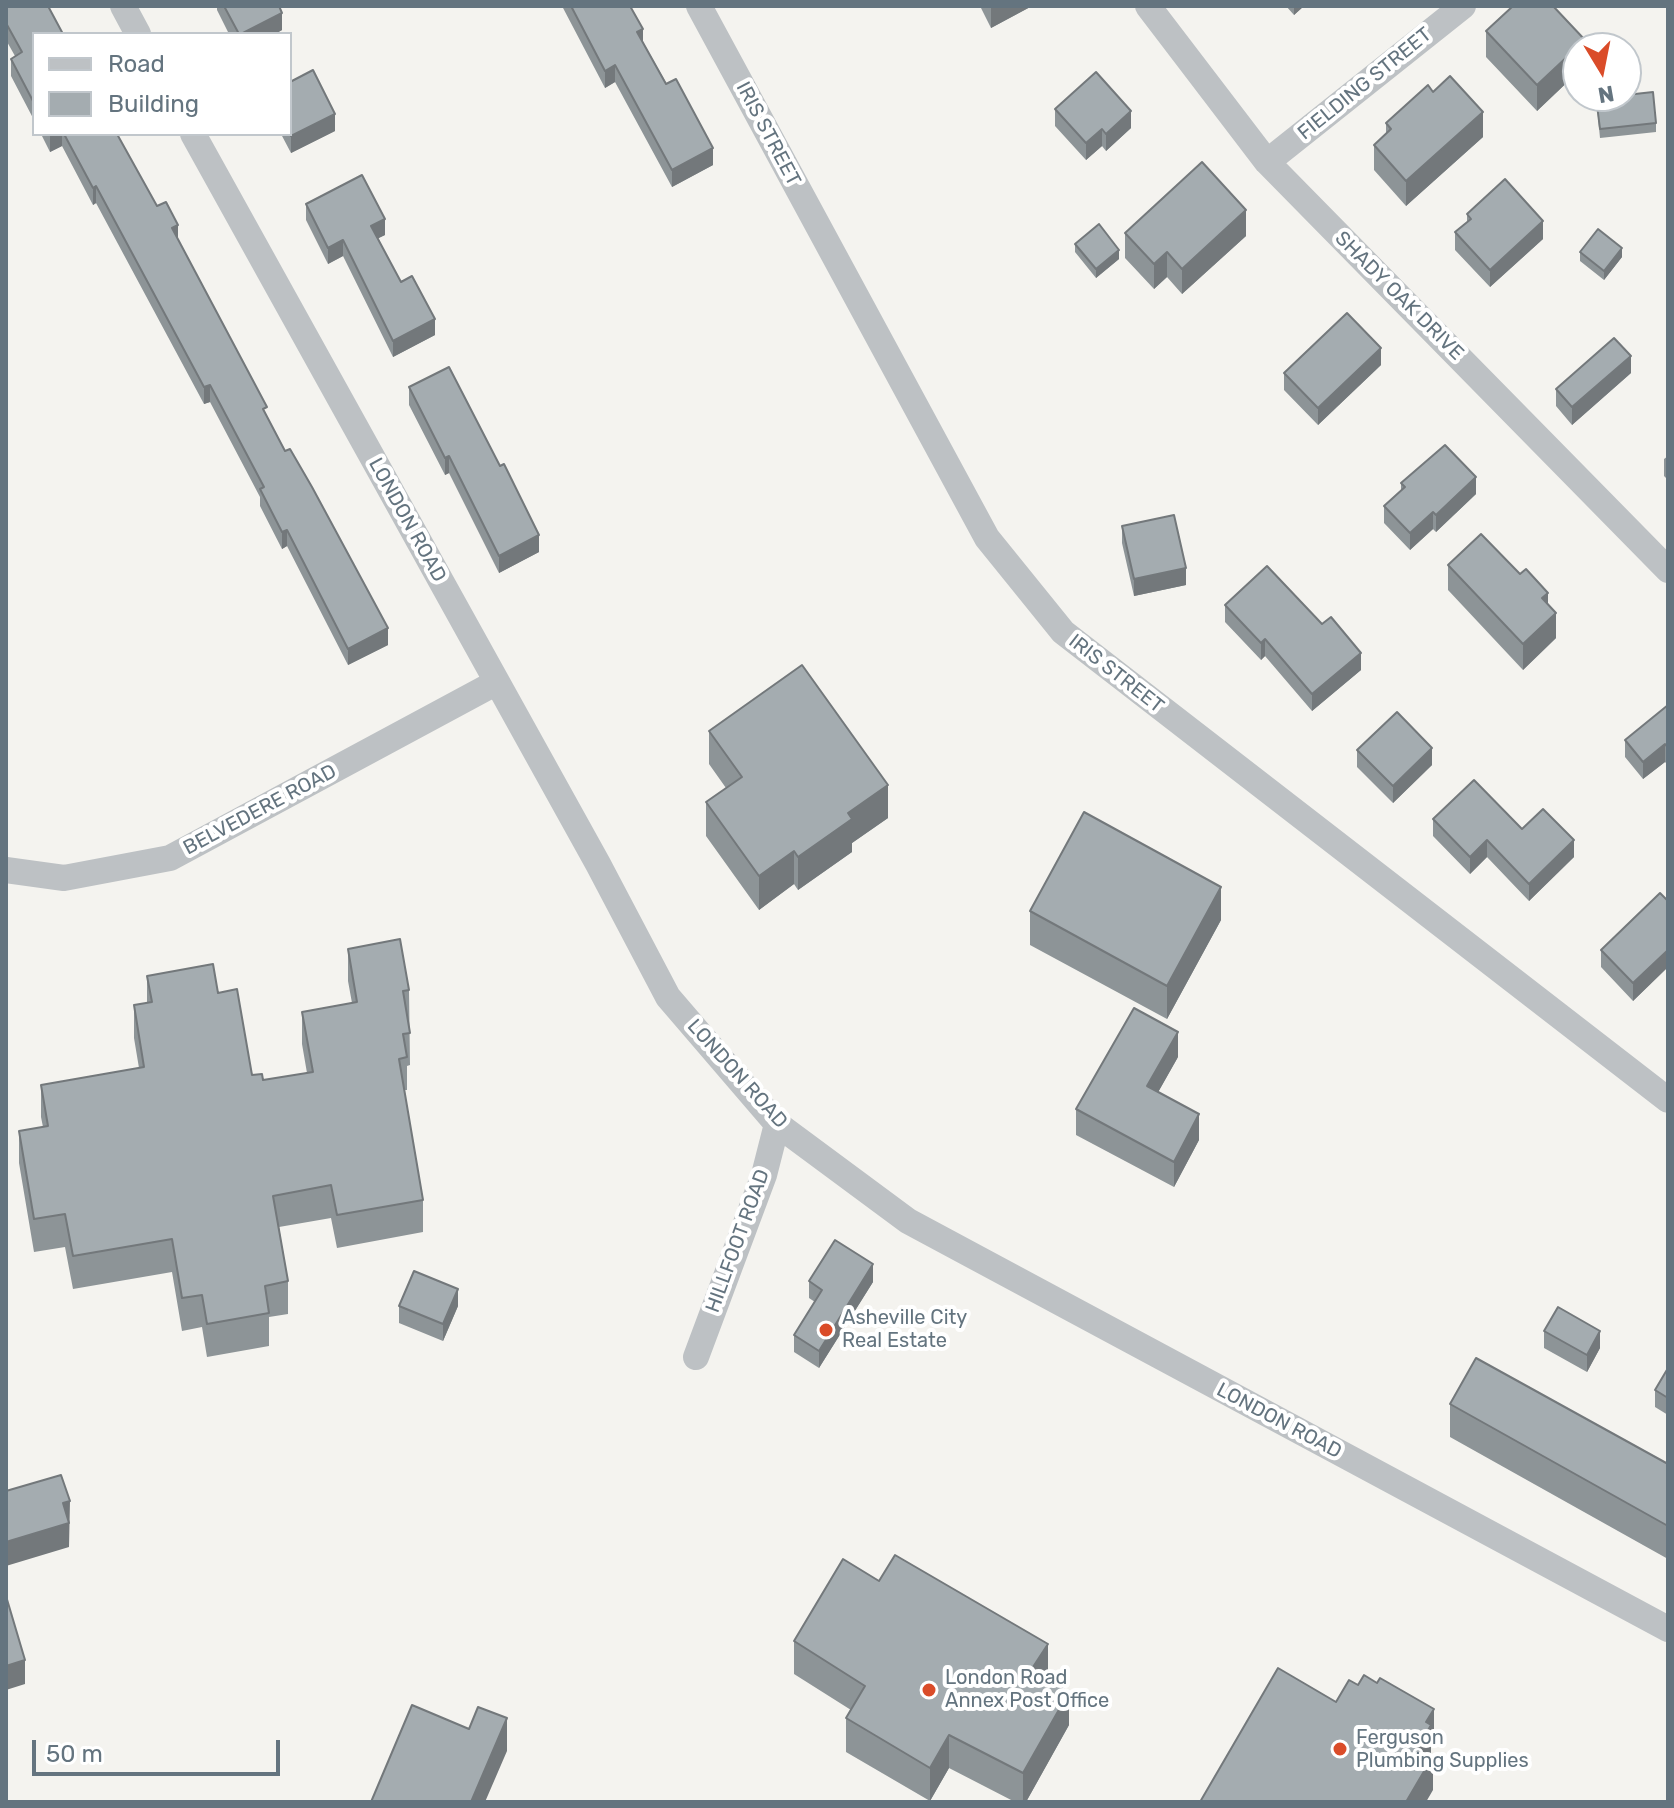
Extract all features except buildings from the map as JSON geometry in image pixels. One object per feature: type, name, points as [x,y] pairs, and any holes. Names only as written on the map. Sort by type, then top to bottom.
[{"type":"street","points":[[123,6],[137,32]]},
{"type":"street","name":"IRIS STREET","points":[[699,6],[987,538],[1063,632],[1668,1100]]},
{"type":"street","name":"SHADY OAK DRIVE","points":[[1148,6],[1267,162],[1668,570]]},
{"type":"street","name":"FIELDING STREET","points":[[1267,162],[1463,6]]},
{"type":"street","name":"LONDON ROAD","points":[[194,136],[668,997],[777,1124],[917,1227],[1668,1629]]},
{"type":"street","name":"BELVEDERE ROAD","points":[[7,874],[64,878],[170,858],[497,682]]},
{"type":"street","name":"HILLFOOT ROAD","points":[[696,1357],[764,1175],[777,1124]]},
{"type":"place","name":"Asheville City Real Estate","points":[[826,1330]]},
{"type":"place","name":"London Road Annex Post Office","points":[[929,1690]]},
{"type":"place","name":"Ferguson Plumbing Supplies","points":[[1340,1749]]}]
